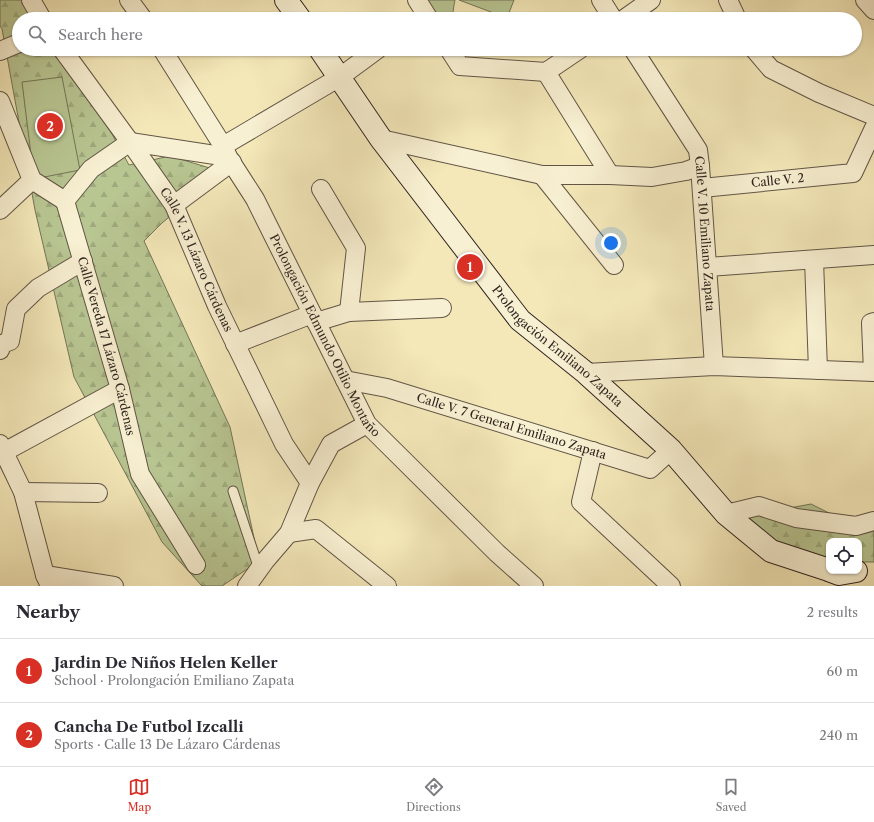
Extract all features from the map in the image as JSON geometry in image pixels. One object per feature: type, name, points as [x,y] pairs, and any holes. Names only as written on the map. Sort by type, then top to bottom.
[{"type":"main road","points":[[286,0],[295,12]]},
{"type":"main road","name":"Prolongación Emiliano Zapata","points":[[325,56],[381,139],[520,320],[586,373],[671,450],[726,514],[771,551],[826,569]]},
{"type":"main road","name":"Prolongación Emiliano Zapata","points":[[862,570],[874,568]]},
{"type":"street","points":[[31,0],[38,12]]},
{"type":"street","points":[[129,0],[138,12]]},
{"type":"street","points":[[601,0],[609,12]]},
{"type":"street","points":[[634,12],[651,0]]},
{"type":"street","points":[[865,0],[874,10]]},
{"type":"street","points":[[0,51],[12,46]]},
{"type":"street","name":"Calle V. 13 Lázaro Cárdenas","points":[[67,56],[174,205],[217,306],[235,344],[284,444],[310,483]]},
{"type":"street","name":"Prolongación Edmundo Otilio Montaño","points":[[166,56],[255,199],[367,424],[491,548],[534,586]]},
{"type":"street","points":[[174,205],[228,155],[368,56]]},
{"type":"street","points":[[454,56],[460,66],[546,72],[570,56]]},
{"type":"street","name":"Calle V. 10 Emiliano Zapata","points":[[638,56],[698,150],[708,267],[714,366]]},
{"type":"street","points":[[760,56],[771,69],[819,93],[874,116]]},
{"type":"street","points":[[546,72],[610,176]]},
{"type":"street","points":[[0,101],[32,180],[65,201],[91,169],[130,142],[228,155]]},
{"type":"street","name":"Calle V. 2","points":[[702,188],[853,172],[874,128]]},
{"type":"street","points":[[381,139],[542,175],[652,177],[686,171],[700,166]]},
{"type":"street","points":[[542,175],[614,265]]},
{"type":"street","points":[[0,210],[32,180]]},
{"type":"street","points":[[321,189],[356,248],[349,312]]},
{"type":"street","name":"Calle Vereda 17 Lázaro Cárdenas","points":[[65,201],[120,389],[140,474],[196,565]]},
{"type":"street","points":[[708,267],[874,255]]},
{"type":"street","points":[[814,260],[818,370]]},
{"type":"street","points":[[5,345],[16,309],[38,288],[83,261]]},
{"type":"street","points":[[235,344],[314,318],[349,312],[442,308]]},
{"type":"street","points":[[586,373],[714,366],[874,372],[871,323],[874,322]]},
{"type":"street","name":"Calle V. 7 General Emiliano Zapata","points":[[345,380],[387,388],[650,469],[671,450]]},
{"type":"street","points":[[114,586],[48,580],[23,492],[2,448],[120,389]]},
{"type":"street","points":[[247,586],[265,560],[289,534],[310,483],[331,444],[367,424]]},
{"type":"street","points":[[593,451],[581,502],[671,586]]},
{"type":"street","points":[[23,492],[98,493]]},
{"type":"street","points":[[726,514],[759,506],[796,518],[856,526],[874,521]]},
{"type":"street","points":[[289,534],[316,529],[387,586]]},
{"type":"lane","points":[[233,491],[259,569]]},
{"type":"green space","points":[[0,0],[25,0],[33,12],[12,12],[12,56],[62,56],[112,134],[129,165],[170,156],[223,172],[162,223],[144,241],[230,427],[259,561],[222,586],[202,586],[162,542],[74,377],[35,210],[2,29],[0,26]]},
{"type":"green space","points":[[412,0],[455,0],[453,12],[419,12]]},
{"type":"green space","points":[[459,0],[514,0],[509,12],[491,12]]},
{"type":"green space","points":[[62,77],[80,170],[34,179],[22,82]]},
{"type":"green space","points":[[811,504],[835,516],[863,519],[874,517],[874,562],[862,562],[862,538],[826,538],[826,559],[775,550],[746,516]]},
{"type":"place","name":"Cancha De Futbol Izcalli","points":[[50,126]]},
{"type":"place","name":"Jardin De Niños Helen Keller","points":[[470,267]]}]
